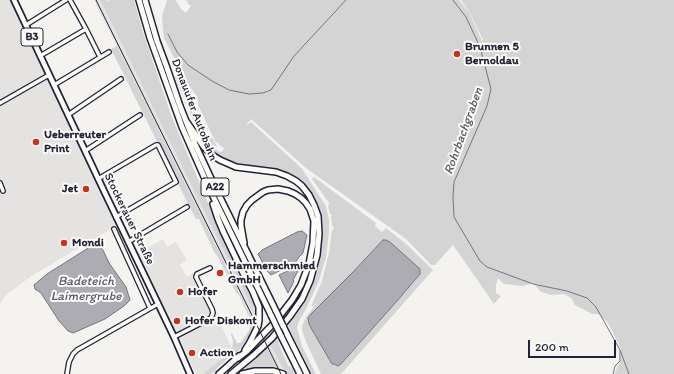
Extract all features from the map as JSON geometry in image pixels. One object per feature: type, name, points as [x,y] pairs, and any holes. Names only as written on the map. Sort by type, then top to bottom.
[{"type":"highway","name":"Donauufer Autobahn","points":[[138,0],[177,116],[208,188],[300,374]]},
{"type":"highway","name":"Donauufer Autobahn","points":[[145,0],[186,122],[246,252],[307,374]]},
{"type":"highway","points":[[186,122],[204,147],[224,163],[236,167],[272,171],[287,176],[299,184],[306,191],[312,201],[316,210],[319,225],[318,249],[313,273],[307,289],[287,320],[272,338],[231,374]]},
{"type":"highway","points":[[208,188],[223,231],[259,307],[258,326],[253,338],[238,358]]},
{"type":"highway","points":[[219,374],[247,351],[275,322],[292,300],[303,279],[310,258],[314,236],[313,218],[306,203],[295,194],[281,189],[268,190],[254,198],[246,207],[242,220],[241,228],[246,252]]},
{"type":"highway","points":[[242,374],[255,371],[273,371],[283,374]]},
{"type":"main road","name":"Stockerauer Straße","points":[[14,0],[158,304]]},
{"type":"main road","name":"B3","points":[[158,304],[190,374]]},
{"type":"street","points":[[26,25],[66,0]]},
{"type":"street","points":[[70,0],[100,57]]},
{"type":"street","points":[[40,56],[86,29]]},
{"type":"street","points":[[54,85],[109,52]]},
{"type":"street","points":[[0,103],[49,74]]},
{"type":"street","points":[[68,115],[121,79]]},
{"type":"street","points":[[85,151],[140,115]]},
{"type":"street","points":[[98,180],[158,145],[176,182],[175,184],[116,217]]},
{"type":"street","points":[[0,184],[3,191]]},
{"type":"street","points":[[128,242],[187,207]]},
{"type":"street","points":[[114,229],[150,308]]},
{"type":"street","points":[[174,337],[210,319],[212,316],[212,309],[196,277],[197,274],[210,268]]},
{"type":"street","points":[[67,374],[69,362],[77,350],[158,304]]},
{"type":"shaded area","points":[[0,0],[10,0],[116,226],[33,275],[6,295],[0,304]]},
{"type":"shaded area","points":[[94,0],[100,0],[285,374],[279,374]]},
{"type":"shaded area","points":[[100,0],[134,0],[143,32],[171,115],[226,246],[252,299],[255,314]]},
{"type":"shaded area","points":[[167,0],[175,0],[181,9],[186,13],[191,6],[187,3],[188,1],[184,0],[459,0],[469,12],[482,41],[483,40],[470,13],[461,0],[674,0],[674,374],[614,374],[621,360],[621,349],[608,323],[598,314],[592,314],[575,305],[571,298],[564,294],[551,295],[541,292],[533,283],[523,286],[504,284],[498,278],[496,293],[501,296],[494,304],[453,245],[435,265],[431,265],[406,239],[306,168],[251,119],[245,126],[251,122],[297,164],[302,169],[326,206],[329,220],[329,232],[326,257],[319,281],[298,323],[297,328],[302,346],[316,374],[312,374],[287,324],[304,301],[317,271],[323,232],[318,204],[308,188],[291,174],[273,167],[233,162],[215,153],[206,144],[193,120],[175,77],[179,77],[174,68],[181,72],[183,71],[177,60],[175,60],[164,38],[162,16]],"holes":[[[179,78],[188,84],[198,98],[198,105],[215,141],[226,150],[224,149],[221,152],[218,151],[215,148],[217,146],[211,136],[205,136],[210,145],[204,139],[180,85],[182,85],[178,79]]]},
{"type":"shaded area","points":[[117,46],[254,323],[249,336],[240,349],[235,355],[233,354],[216,369],[219,374],[216,371],[211,374],[202,374],[233,350],[232,333],[237,343],[242,341],[249,330],[251,321],[238,293],[236,293],[214,252],[199,219],[196,219],[188,204],[111,49]]},
{"type":"shaded area","points":[[314,177],[376,223],[375,226],[382,232],[386,228],[405,243],[433,270],[341,374],[321,374],[302,330],[306,317],[316,304],[311,306],[322,281],[329,253],[332,231],[334,228],[332,226],[332,215],[330,214],[328,206],[329,203],[312,179]],"holes":[[[383,240],[420,274],[341,364],[337,366],[332,364],[311,328],[308,318]]]},
{"type":"shaded area","points":[[163,239],[167,247],[176,242],[187,260],[180,265],[187,277],[195,272],[233,350],[202,374],[196,374],[139,253]]},
{"type":"shaded area","points":[[277,337],[288,365],[292,368],[295,374],[285,373],[270,344]]},
{"type":"shaded area","points":[[266,347],[278,370],[247,370],[245,367]]},
{"type":"water","points":[[302,231],[307,235],[303,253],[295,263],[271,275],[267,271],[258,254],[262,250],[297,232]]},
{"type":"water","points":[[383,240],[390,242],[420,269],[420,274],[341,364],[338,366],[332,364],[311,328],[308,318]]},
{"type":"water","name":"Badeteich Laimergrube","points":[[93,245],[97,245],[103,250],[109,263],[126,287],[130,300],[105,319],[73,333],[68,331],[59,321],[41,293],[35,289],[34,285],[47,274]]},
{"type":"water","points":[[298,266],[298,271],[288,293],[279,275]]},
{"type":"waterway","name":"Rohrbachgraben","points":[[168,34],[177,52],[188,65],[212,81],[229,90],[249,94],[263,93],[271,90],[294,56],[346,0]]},
{"type":"waterway","name":"Rohrbachgraben","points":[[453,0],[466,17],[480,47],[491,89],[487,106],[454,182],[454,217],[480,261],[487,267],[533,284],[567,291],[587,298],[596,307],[620,350],[629,374]]},
{"type":"waterway","name":"Rohrbachgraben","points":[[613,374],[615,366],[620,361],[620,351]]},
{"type":"railway","points":[[96,0],[281,374]]},
{"type":"place","name":"Brunnen 5 Bernoldau","points":[[457,54]]},
{"type":"place","name":"Ueberreuter Print","points":[[36,142]]},
{"type":"place","name":"Jet","points":[[86,189]]},
{"type":"place","name":"Mondi","points":[[64,243]]},
{"type":"place","name":"Hammerschmied GmbH","points":[[220,273]]},
{"type":"place","name":"Hofer","points":[[180,292]]},
{"type":"place","name":"Hofer Diskont","points":[[177,321]]},
{"type":"place","name":"Action","points":[[192,353]]}]
